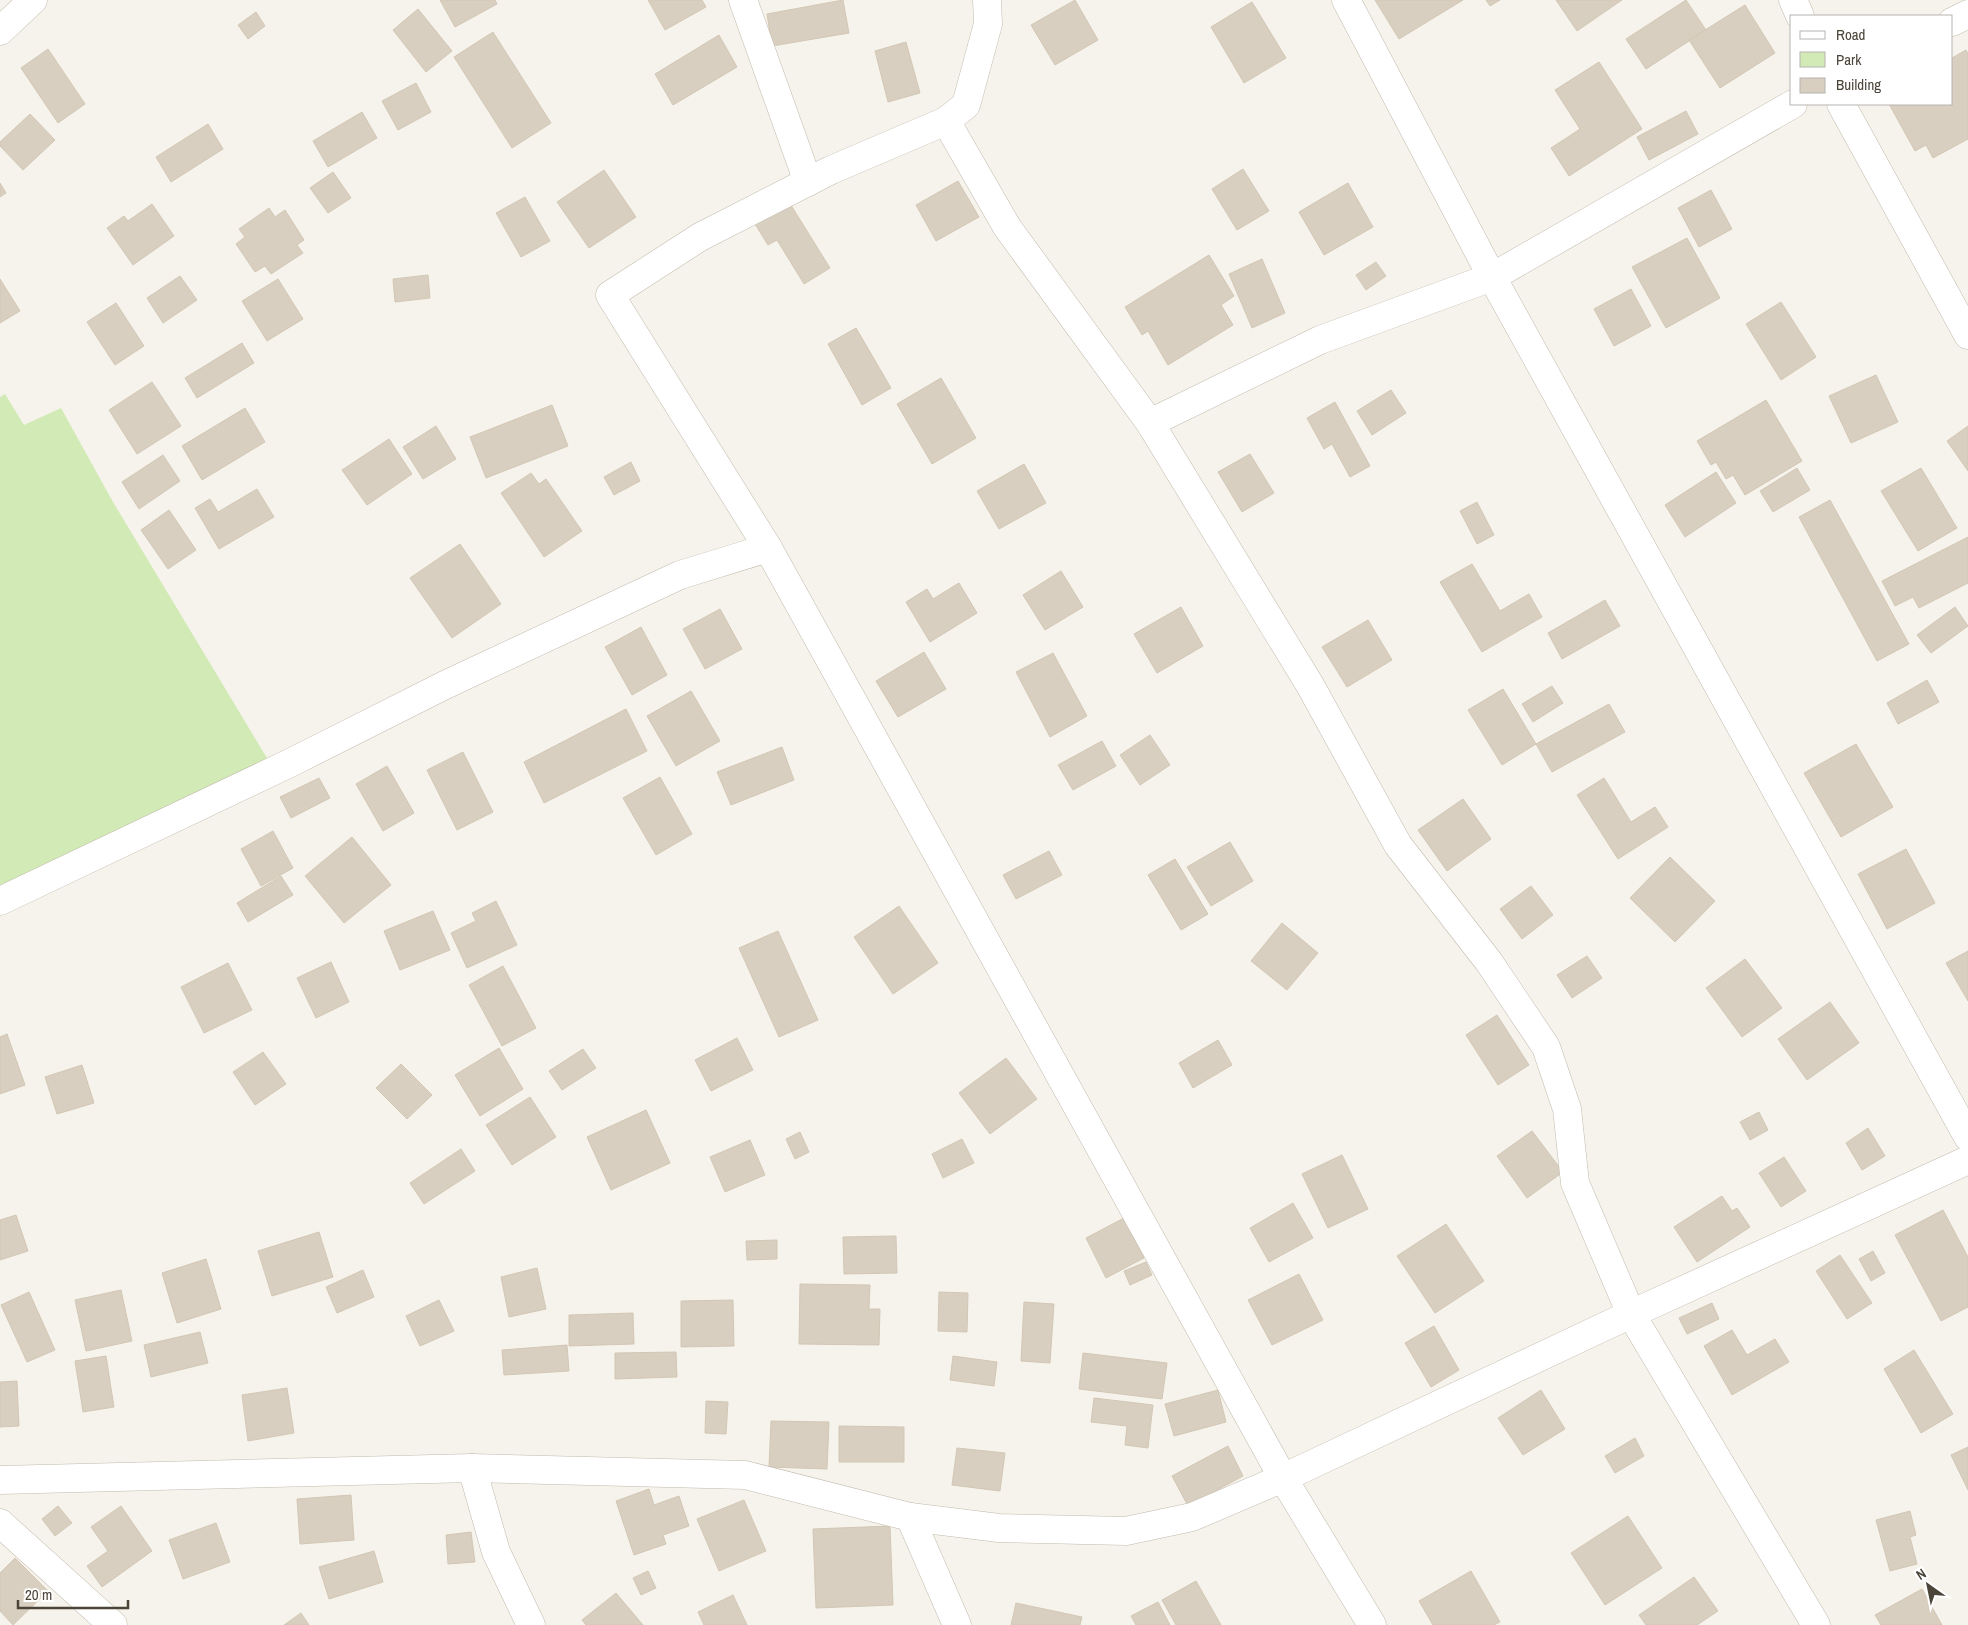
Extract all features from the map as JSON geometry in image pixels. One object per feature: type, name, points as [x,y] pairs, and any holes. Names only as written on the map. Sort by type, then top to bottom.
[{"type":"street","points":[[0,31],[33,0]]},
{"type":"street","points":[[743,0],[808,182]]},
{"type":"street","points":[[987,0],[988,24],[966,105],[946,122],[808,182],[700,237],[610,295],[768,548],[1283,1478],[1372,1625]]},
{"type":"street","points":[[1346,0],[1492,277],[1968,1137]]},
{"type":"street","points":[[1793,0],[1800,15]]},
{"type":"street","points":[[1953,22],[1968,14]]},
{"type":"street","points":[[1150,423],[1320,340],[1492,277],[1791,105]]},
{"type":"street","points":[[1842,105],[1968,335]]},
{"type":"street","points":[[946,122],[1007,227],[1150,423],[1310,685],[1398,845],[1489,962],[1546,1047],[1567,1109],[1575,1183],[1631,1314],[1816,1625]]},
{"type":"street","points":[[0,902],[290,763],[445,685],[680,575],[768,548]]},
{"type":"street","points":[[0,1480],[472,1468],[745,1475],[910,1517],[999,1528],[1126,1531],[1192,1518],[1283,1478],[1631,1314],[1968,1160]]},
{"type":"street","points":[[472,1468],[496,1552],[532,1625]]},
{"type":"street","points":[[910,1517],[957,1625]]},
{"type":"street","points":[[0,1522],[114,1625]]},
{"type":"green space","points":[[5,394],[24,425],[61,408],[113,502],[270,763],[0,899],[0,397]]},
{"type":"building","points":[[440,0],[495,0],[497,4],[455,27]]},
{"type":"building","points":[[648,0],[702,0],[706,7],[665,30]]},
{"type":"building","points":[[843,0],[849,33],[772,46],[767,14]]},
{"type":"building","points":[[1075,0],[1098,40],[1055,65],[1031,25]]},
{"type":"building","points":[[1375,0],[1463,0],[1399,39]]},
{"type":"building","points":[[1486,0],[1500,0],[1490,6]]},
{"type":"building","points":[[1556,0],[1622,0],[1577,31]]},
{"type":"building","points":[[1686,0],[1706,30],[1646,69],[1626,39]]},
{"type":"building","points":[[1252,2],[1286,58],[1244,83],[1211,27]]},
{"type":"building","points":[[1745,5],[1775,53],[1720,88],[1689,40]]},
{"type":"building","points":[[418,9],[452,51],[426,72],[393,30]]},
{"type":"building","points":[[256,12],[265,26],[248,39],[238,25]]},
{"type":"building","points":[[493,32],[551,123],[512,148],[454,57]]},
{"type":"building","points":[[719,35],[737,67],[673,105],[655,74]]},
{"type":"building","points":[[906,42],[920,93],[888,102],[875,51]]},
{"type":"building","points":[[48,49],[85,104],[58,123],[21,68]]},
{"type":"building","points":[[1966,50],[1968,54],[1968,139],[1933,158],[1926,145],[1915,151],[1890,105],[1953,105],[1953,57]]},
{"type":"building","points":[[1599,62],[1642,129],[1569,176],[1551,148],[1580,129],[1555,90]]},
{"type":"building","points":[[416,83],[431,112],[398,130],[382,101]]},
{"type":"building","points":[[1686,111],[1698,134],[1649,160],[1637,137]]},
{"type":"building","points":[[362,112],[377,138],[328,167],[313,141]]},
{"type":"building","points":[[30,114],[55,140],[23,170],[0,146],[0,142]]},
{"type":"building","points":[[208,124],[223,149],[171,182],[156,157]]},
{"type":"building","points":[[1243,169],[1269,211],[1237,230],[1212,189]]},
{"type":"building","points":[[604,170],[636,217],[589,248],[557,202]]},
{"type":"building","points":[[333,172],[351,198],[328,213],[310,188]]},
{"type":"building","points":[[958,181],[979,217],[936,241],[916,205]]},
{"type":"building","points":[[0,183],[6,193],[0,197]]},
{"type":"building","points":[[1348,183],[1373,227],[1324,255],[1299,212]]},
{"type":"building","points":[[1711,190],[1732,229],[1699,247],[1678,208]]},
{"type":"building","points":[[525,197],[550,241],[521,257],[496,213]]},
{"type":"building","points":[[789,202],[830,268],[804,284],[777,240],[768,245],[755,224]]},
{"type":"building","points":[[152,204],[174,236],[133,265],[107,228],[124,216],[128,221]]},
{"type":"building","points":[[269,208],[275,217],[285,210],[304,240],[297,245],[303,253],[271,274],[265,266],[255,272],[236,244],[245,237],[239,229]]},
{"type":"building","points":[[1687,238],[1720,298],[1666,328],[1632,267]]},
{"type":"building","points":[[1209,255],[1234,296],[1221,305],[1233,325],[1168,365],[1148,331],[1142,335],[1125,307]]},
{"type":"building","points":[[1262,259],[1285,313],[1252,328],[1229,274]]},
{"type":"building","points":[[1376,262],[1386,276],[1366,290],[1356,275]]},
{"type":"building","points":[[428,275],[430,298],[395,302],[393,279]]},
{"type":"building","points":[[180,276],[197,300],[163,323],[147,298]]},
{"type":"building","points":[[0,279],[20,311],[0,323]]},
{"type":"building","points":[[278,279],[303,319],[267,341],[242,301]]},
{"type":"building","points":[[1631,289],[1651,326],[1614,346],[1594,309]]},
{"type":"building","points":[[1781,302],[1816,357],[1781,380],[1746,324]]},
{"type":"building","points":[[116,303],[144,346],[115,365],[87,322]]},
{"type":"building","points":[[856,328],[891,388],[862,405],[828,344]]},
{"type":"building","points":[[242,343],[254,363],[197,398],[185,378]]},
{"type":"building","points":[[1876,375],[1898,422],[1851,443],[1829,396]]},
{"type":"building","points":[[941,378],[976,438],[932,464],[897,404]]},
{"type":"building","points":[[152,382],[181,426],[137,454],[109,410]]},
{"type":"building","points":[[1391,390],[1406,413],[1372,435],[1357,411]]},
{"type":"building","points":[[1766,400],[1802,461],[1745,495],[1733,475],[1726,479],[1716,462],[1711,465],[1697,441]]},
{"type":"building","points":[[1335,402],[1370,466],[1350,477],[1332,444],[1324,449],[1307,418]]},
{"type":"building","points":[[552,405],[568,446],[486,478],[470,437]]},
{"type":"building","points":[[245,408],[265,442],[202,480],[182,446]]},
{"type":"building","points":[[436,426],[456,459],[423,479],[403,447]]},
{"type":"building","points":[[1968,426],[1968,471],[1947,441]]},
{"type":"building","points":[[389,439],[412,474],[367,505],[342,470]]},
{"type":"building","points":[[1250,454],[1274,493],[1242,512],[1218,472]]},
{"type":"building","points":[[163,455],[180,481],[139,509],[122,482]]},
{"type":"building","points":[[631,462],[640,481],[614,495],[604,477]]},
{"type":"building","points":[[1024,464],[1046,503],[999,529],[977,491]]},
{"type":"building","points":[[1797,468],[1810,490],[1773,512],[1760,491]]},
{"type":"building","points":[[1921,468],[1957,528],[1918,551],[1881,491]]},
{"type":"building","points":[[1716,472],[1736,503],[1685,537],[1665,505]]},
{"type":"building","points":[[531,473],[539,484],[546,479],[582,531],[544,557],[501,493]]},
{"type":"building","points":[[257,489],[274,517],[219,549],[195,508],[210,499],[218,512]]},
{"type":"building","points":[[1830,500],[1909,644],[1877,661],[1799,517]]},
{"type":"building","points":[[1477,502],[1494,535],[1477,544],[1460,511]]},
{"type":"building","points":[[169,510],[196,550],[168,569],[141,530]]},
{"type":"building","points":[[1968,537],[1968,583],[1919,608],[1913,597],[1895,606],[1882,581]]},
{"type":"building","points":[[460,544],[501,604],[452,638],[410,578]]},
{"type":"building","points":[[1472,564],[1500,611],[1529,594],[1542,617],[1482,652],[1440,582]]},
{"type":"building","points":[[1061,571],[1083,607],[1045,630],[1023,595]]},
{"type":"building","points":[[959,583],[977,613],[930,642],[906,602],[927,589],[933,599]]},
{"type":"building","points":[[1605,600],[1620,626],[1562,659],[1548,633]]},
{"type":"building","points":[[1181,607],[1203,646],[1157,673],[1134,634]]},
{"type":"building","points":[[1955,607],[1968,626],[1931,653],[1917,635]]},
{"type":"building","points":[[720,609],[742,649],[705,669],[683,629]]},
{"type":"building","points":[[1368,620],[1392,660],[1347,687],[1322,647]]},
{"type":"building","points":[[641,627],[667,675],[632,695],[605,647]]},
{"type":"building","points":[[924,652],[946,689],[898,717],[876,681]]},
{"type":"building","points":[[1053,653],[1087,716],[1050,737],[1016,672]]},
{"type":"building","points":[[1927,680],[1939,702],[1898,724],[1887,703]]},
{"type":"building","points":[[1552,686],[1563,703],[1533,722],[1522,704]]},
{"type":"building","points":[[1503,689],[1536,744],[1502,765],[1468,710]]},
{"type":"building","points":[[691,691],[720,741],[676,766],[647,716]]},
{"type":"building","points":[[1609,704],[1625,732],[1552,772],[1536,744]]},
{"type":"building","points":[[626,709],[647,751],[544,803],[524,762]]},
{"type":"building","points":[[1150,735],[1170,765],[1140,785],[1120,755]]},
{"type":"building","points":[[1102,741],[1116,766],[1073,790],[1058,765]]},
{"type":"building","points":[[1856,744],[1893,807],[1841,837],[1804,773]]},
{"type":"building","points":[[782,747],[794,780],[731,805],[717,772]]},
{"type":"building","points":[[463,752],[493,812],[457,830],[427,770]]},
{"type":"building","points":[[387,766],[414,813],[383,831],[356,784]]},
{"type":"building","points":[[660,777],[692,834],[656,855],[623,798]]},
{"type":"building","points":[[319,778],[330,798],[291,818],[280,797]]},
{"type":"building","points":[[1604,778],[1631,822],[1655,807],[1668,827],[1618,859],[1577,795]]},
{"type":"building","points":[[1463,799],[1491,839],[1447,871],[1418,830]]},
{"type":"building","points":[[273,831],[293,868],[261,886],[241,849]]},
{"type":"building","points":[[352,837],[391,885],[344,923],[305,876]]},
{"type":"building","points":[[1230,842],[1253,881],[1211,906],[1187,867]]},
{"type":"building","points":[[1906,849],[1935,903],[1887,929],[1858,874]]},
{"type":"building","points":[[1049,851],[1062,875],[1016,899],[1003,875]]},
{"type":"building","points":[[1670,857],[1715,901],[1675,942],[1630,898]]},
{"type":"building","points":[[1175,859],[1208,914],[1181,930],[1148,875]]},
{"type":"building","points":[[281,876],[293,895],[248,922],[237,903]]},
{"type":"building","points":[[1531,886],[1553,915],[1522,939],[1500,909]]},
{"type":"building","points":[[496,901],[517,945],[467,968],[451,933],[476,921],[472,913]]},
{"type":"building","points":[[899,906],[938,963],[893,994],[854,937]]},
{"type":"building","points":[[433,911],[450,950],[400,970],[384,931]]},
{"type":"building","points":[[1282,923],[1318,953],[1287,990],[1251,961]]},
{"type":"building","points":[[778,931],[818,1020],[779,1037],[739,948]]},
{"type":"building","points":[[1968,951],[1968,1001],[1946,963]]},
{"type":"building","points":[[1587,956],[1602,978],[1572,998],[1557,975]]},
{"type":"building","points":[[1745,959],[1782,1008],[1742,1037],[1706,988]]},
{"type":"building","points":[[331,962],[349,1002],[316,1018],[297,978]]},
{"type":"building","points":[[228,963],[252,1010],[204,1033],[181,987]]},
{"type":"building","points":[[503,966],[536,1028],[502,1046],[469,985]]},
{"type":"building","points":[[1830,1002],[1859,1043],[1807,1080],[1778,1039]]},
{"type":"building","points":[[1497,1015],[1529,1065],[1498,1085],[1466,1035]]},
{"type":"building","points":[[7,1034],[25,1085],[0,1094],[0,1037]]},
{"type":"building","points":[[737,1038],[753,1070],[711,1091],[695,1060]]},
{"type":"building","points":[[1218,1040],[1232,1065],[1193,1088],[1179,1063]]},
{"type":"building","points":[[499,1048],[523,1089],[480,1116],[455,1075]]},
{"type":"building","points":[[583,1049],[596,1068],[562,1090],[549,1071]]},
{"type":"building","points":[[263,1052],[286,1084],[255,1105],[233,1072]]},
{"type":"building","points":[[1006,1058],[1037,1099],[990,1134],[959,1093]]},
{"type":"building","points":[[401,1064],[432,1095],[407,1119],[376,1088]]},
{"type":"building","points":[[82,1065],[94,1103],[57,1114],[45,1077]]},
{"type":"building","points":[[530,1097],[556,1137],[512,1165],[486,1125]]},
{"type":"building","points":[[646,1110],[670,1163],[611,1190],[587,1137]]},
{"type":"building","points":[[1759,1112],[1768,1130],[1750,1140],[1740,1122]]},
{"type":"building","points":[[1868,1128],[1885,1156],[1862,1170],[1846,1143]]},
{"type":"building","points":[[1532,1131],[1563,1172],[1527,1198],[1497,1156]]},
{"type":"building","points":[[800,1132],[809,1152],[795,1159],[786,1139]]},
{"type":"building","points":[[962,1139],[974,1163],[943,1178],[932,1154]]},
{"type":"building","points":[[750,1140],[765,1175],[725,1192],[710,1157]]},
{"type":"building","points":[[461,1149],[475,1171],[424,1204],[410,1183]]},
{"type":"building","points":[[1342,1155],[1368,1209],[1328,1228],[1302,1174]]},
{"type":"building","points":[[1784,1157],[1806,1191],[1781,1207],[1759,1173]]},
{"type":"building","points":[[1722,1196],[1732,1211],[1737,1208],[1750,1227],[1697,1262],[1674,1227]]},
{"type":"building","points":[[1293,1203],[1313,1238],[1269,1262],[1250,1228]]},
{"type":"building","points":[[1943,1210],[1968,1257],[1968,1307],[1941,1321],[1895,1235]]},
{"type":"building","points":[[16,1215],[28,1251],[0,1260],[0,1220]]},
{"type":"building","points":[[1124,1218],[1144,1258],[1106,1278],[1086,1238]]},
{"type":"building","points":[[1446,1224],[1484,1281],[1435,1313],[1397,1256]]},
{"type":"building","points":[[319,1232],[333,1277],[272,1296],[258,1251]]},
{"type":"building","points":[[896,1236],[897,1273],[844,1274],[843,1237]]},
{"type":"building","points":[[777,1240],[777,1259],[747,1260],[746,1241]]},
{"type":"building","points":[[1873,1251],[1885,1273],[1871,1281],[1859,1259]]},
{"type":"building","points":[[1840,1255],[1872,1303],[1847,1319],[1816,1271]]},
{"type":"building","points":[[206,1259],[221,1309],[177,1323],[162,1273]]},
{"type":"building","points":[[1146,1262],[1152,1275],[1130,1285],[1124,1271]]},
{"type":"building","points":[[537,1268],[546,1309],[509,1317],[501,1277]]},
{"type":"building","points":[[363,1270],[374,1297],[337,1313],[326,1287]]},
{"type":"building","points":[[1299,1274],[1323,1320],[1272,1345],[1248,1300]]},
{"type":"building","points":[[800,1284],[870,1285],[869,1309],[880,1309],[879,1345],[799,1344]]},
{"type":"building","points":[[121,1290],[132,1341],[86,1351],[75,1300]]},
{"type":"building","points":[[29,1292],[55,1350],[27,1362],[1,1305]]},
{"type":"building","points":[[939,1292],[968,1293],[967,1332],[938,1331]]},
{"type":"building","points":[[439,1300],[454,1331],[420,1346],[406,1316]]},
{"type":"building","points":[[733,1300],[734,1346],[681,1347],[681,1301]]},
{"type":"building","points":[[1024,1302],[1054,1304],[1050,1363],[1021,1361]]},
{"type":"building","points":[[1712,1303],[1719,1319],[1687,1334],[1679,1318]]},
{"type":"building","points":[[633,1313],[634,1344],[569,1346],[569,1315]]},
{"type":"building","points":[[1434,1326],[1459,1370],[1431,1387],[1405,1343]]},
{"type":"building","points":[[1732,1330],[1747,1355],[1775,1339],[1789,1362],[1732,1395],[1704,1346]]},
{"type":"building","points":[[200,1332],[208,1363],[151,1377],[144,1345]]},
{"type":"building","points":[[567,1345],[569,1371],[504,1375],[502,1350]]},
{"type":"building","points":[[1914,1350],[1953,1414],[1921,1433],[1884,1369]]},
{"type":"building","points":[[676,1352],[677,1377],[615,1379],[615,1353]]},
{"type":"building","points":[[1083,1353],[1167,1363],[1162,1399],[1079,1389]]},
{"type":"building","points":[[106,1356],[114,1407],[83,1412],[75,1361]]},
{"type":"building","points":[[953,1356],[997,1362],[994,1386],[950,1380]]},
{"type":"building","points":[[17,1381],[19,1426],[0,1427],[0,1382]]},
{"type":"building","points":[[287,1388],[294,1433],[248,1441],[242,1395]]},
{"type":"building","points":[[1218,1390],[1226,1422],[1174,1436],[1165,1404]]},
{"type":"building","points":[[1541,1390],[1565,1429],[1523,1455],[1498,1418]]},
{"type":"building","points":[[1094,1398],[1153,1405],[1148,1448],[1125,1445],[1127,1426],[1091,1422]]},
{"type":"building","points":[[706,1401],[728,1402],[726,1434],[705,1433]]},
{"type":"building","points":[[771,1421],[829,1422],[827,1469],[769,1467]]},
{"type":"building","points":[[839,1426],[904,1427],[904,1462],[839,1462]]},
{"type":"building","points":[[1635,1438],[1644,1456],[1615,1473],[1605,1456]]},
{"type":"building","points":[[1228,1446],[1243,1476],[1188,1506],[1172,1476]]},
{"type":"building","points":[[1968,1447],[1968,1490],[1951,1455]]},
{"type":"building","points":[[957,1448],[1005,1453],[1000,1491],[952,1485]]},
{"type":"building","points":[[649,1489],[654,1505],[679,1496],[689,1526],[663,1535],[666,1544],[634,1555],[616,1501]]},
{"type":"building","points":[[351,1495],[354,1540],[300,1544],[297,1499]]},
{"type":"building","points":[[744,1500],[766,1551],[719,1571],[697,1519]]},
{"type":"building","points":[[58,1506],[72,1523],[55,1536],[42,1519]]},
{"type":"building","points":[[121,1506],[152,1551],[102,1587],[87,1566],[108,1551],[91,1527]]},
{"type":"building","points":[[1910,1511],[1916,1535],[1910,1537],[1917,1564],[1890,1571],[1876,1520]]},
{"type":"building","points":[[1628,1516],[1662,1568],[1605,1605],[1571,1553]]},
{"type":"building","points":[[216,1523],[230,1562],[183,1579],[169,1540]]},
{"type":"building","points":[[890,1526],[893,1605],[816,1608],[813,1529]]},
{"type":"building","points":[[471,1532],[475,1562],[448,1564],[446,1535]]},
{"type":"building","points":[[374,1551],[383,1582],[329,1599],[319,1567]]},
{"type":"building","points":[[15,1558],[48,1591],[13,1625],[0,1611],[0,1573]]},
{"type":"building","points":[[648,1571],[656,1588],[641,1595],[633,1578]]},
{"type":"building","points":[[1471,1571],[1500,1622],[1494,1625],[1433,1625],[1419,1601]]},
{"type":"building","points":[[1694,1577],[1718,1611],[1697,1625],[1646,1625],[1639,1615]]},
{"type":"building","points":[[1196,1581],[1221,1625],[1176,1625],[1162,1600]]},
{"type":"building","points":[[1922,1589],[1942,1625],[1881,1625],[1875,1615]]},
{"type":"building","points":[[616,1593],[643,1625],[586,1625],[582,1620]]},
{"type":"building","points":[[733,1595],[747,1625],[704,1625],[698,1612]]},
{"type":"building","points":[[1158,1602],[1170,1625],[1136,1625],[1131,1616]]},
{"type":"building","points":[[1016,1603],[1082,1617],[1080,1625],[1011,1625]]},
{"type":"building","points":[[301,1613],[309,1625],[284,1625]]}]
